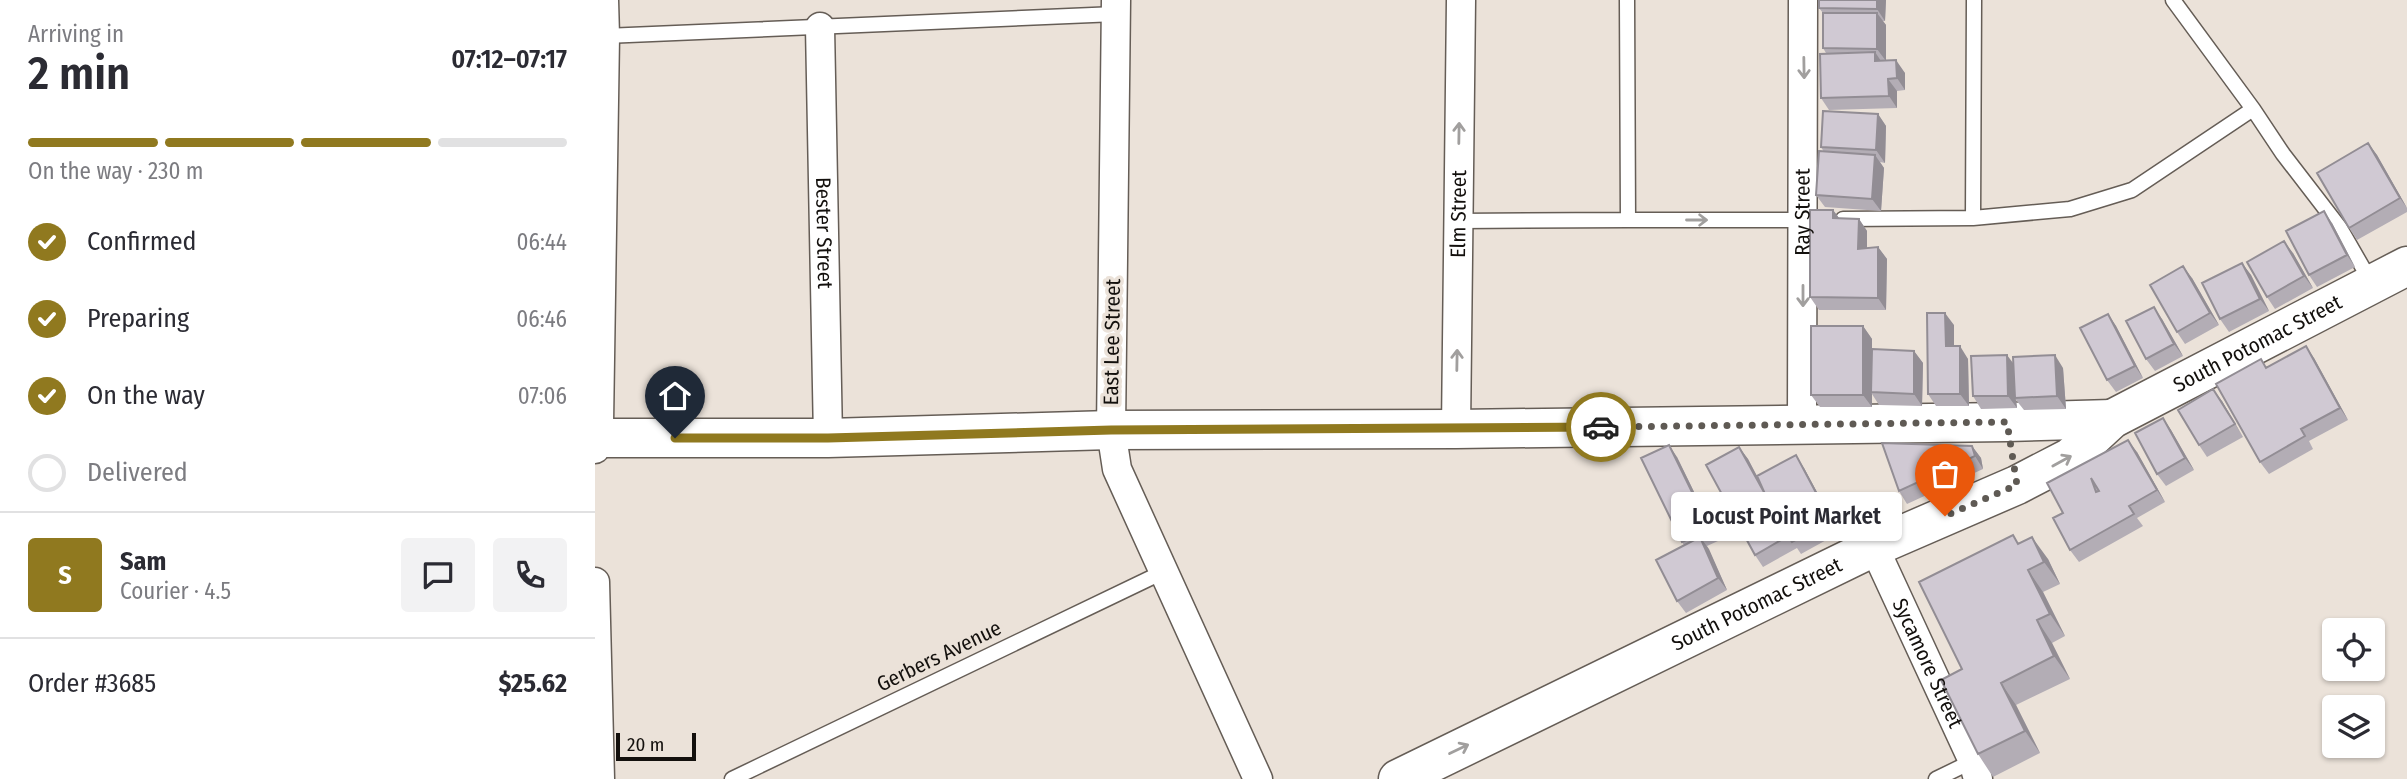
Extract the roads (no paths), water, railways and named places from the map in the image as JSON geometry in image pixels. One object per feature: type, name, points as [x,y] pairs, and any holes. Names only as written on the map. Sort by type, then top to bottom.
[{"type":"main road","name":"South Potomac Street","points":[[1398,779],[1874,547],[2017,485],[2071,457],[2112,419],[2407,266]]},
{"type":"main road","points":[[596,442],[1111,430],[1456,429],[2112,419]]},
{"type":"main road","points":[[2007,422],[2017,485]]},
{"type":"street","points":[[596,442],[604,0]]},
{"type":"street","name":"Elm Street","points":[[1456,429],[1461,0]]},
{"type":"street","name":"Ray Street","points":[[1802,424],[1816,219],[1803,0]]},
{"type":"street","name":"East Lee Street","points":[[1116,7],[1111,430],[1117,469],[1258,779]]},
{"type":"street","name":"Bester Street","points":[[820,27],[828,438]]},
{"type":"street","name":"Sycamore Street","points":[[1874,547],[1975,770]]},
{"type":"street","points":[[595,582],[600,779]]},
{"type":"lane","points":[[1627,0],[1628,220]]},
{"type":"lane","points":[[1973,218],[1974,0]]},
{"type":"lane","points":[[2173,0],[2283,154],[2340,228],[2372,284]]},
{"type":"lane","points":[[605,36],[820,27],[1116,7]]},
{"type":"lane","points":[[1458,221],[1973,218],[2070,209],[2132,190],[2253,109]]},
{"type":"lane","name":"Gerbers Avenue","points":[[732,779],[1163,572]]},
{"type":"lane","points":[[1936,779],[1975,770]]},
{"type":"place","name":"Locust Point Market","points":[[1945,516]]}]
